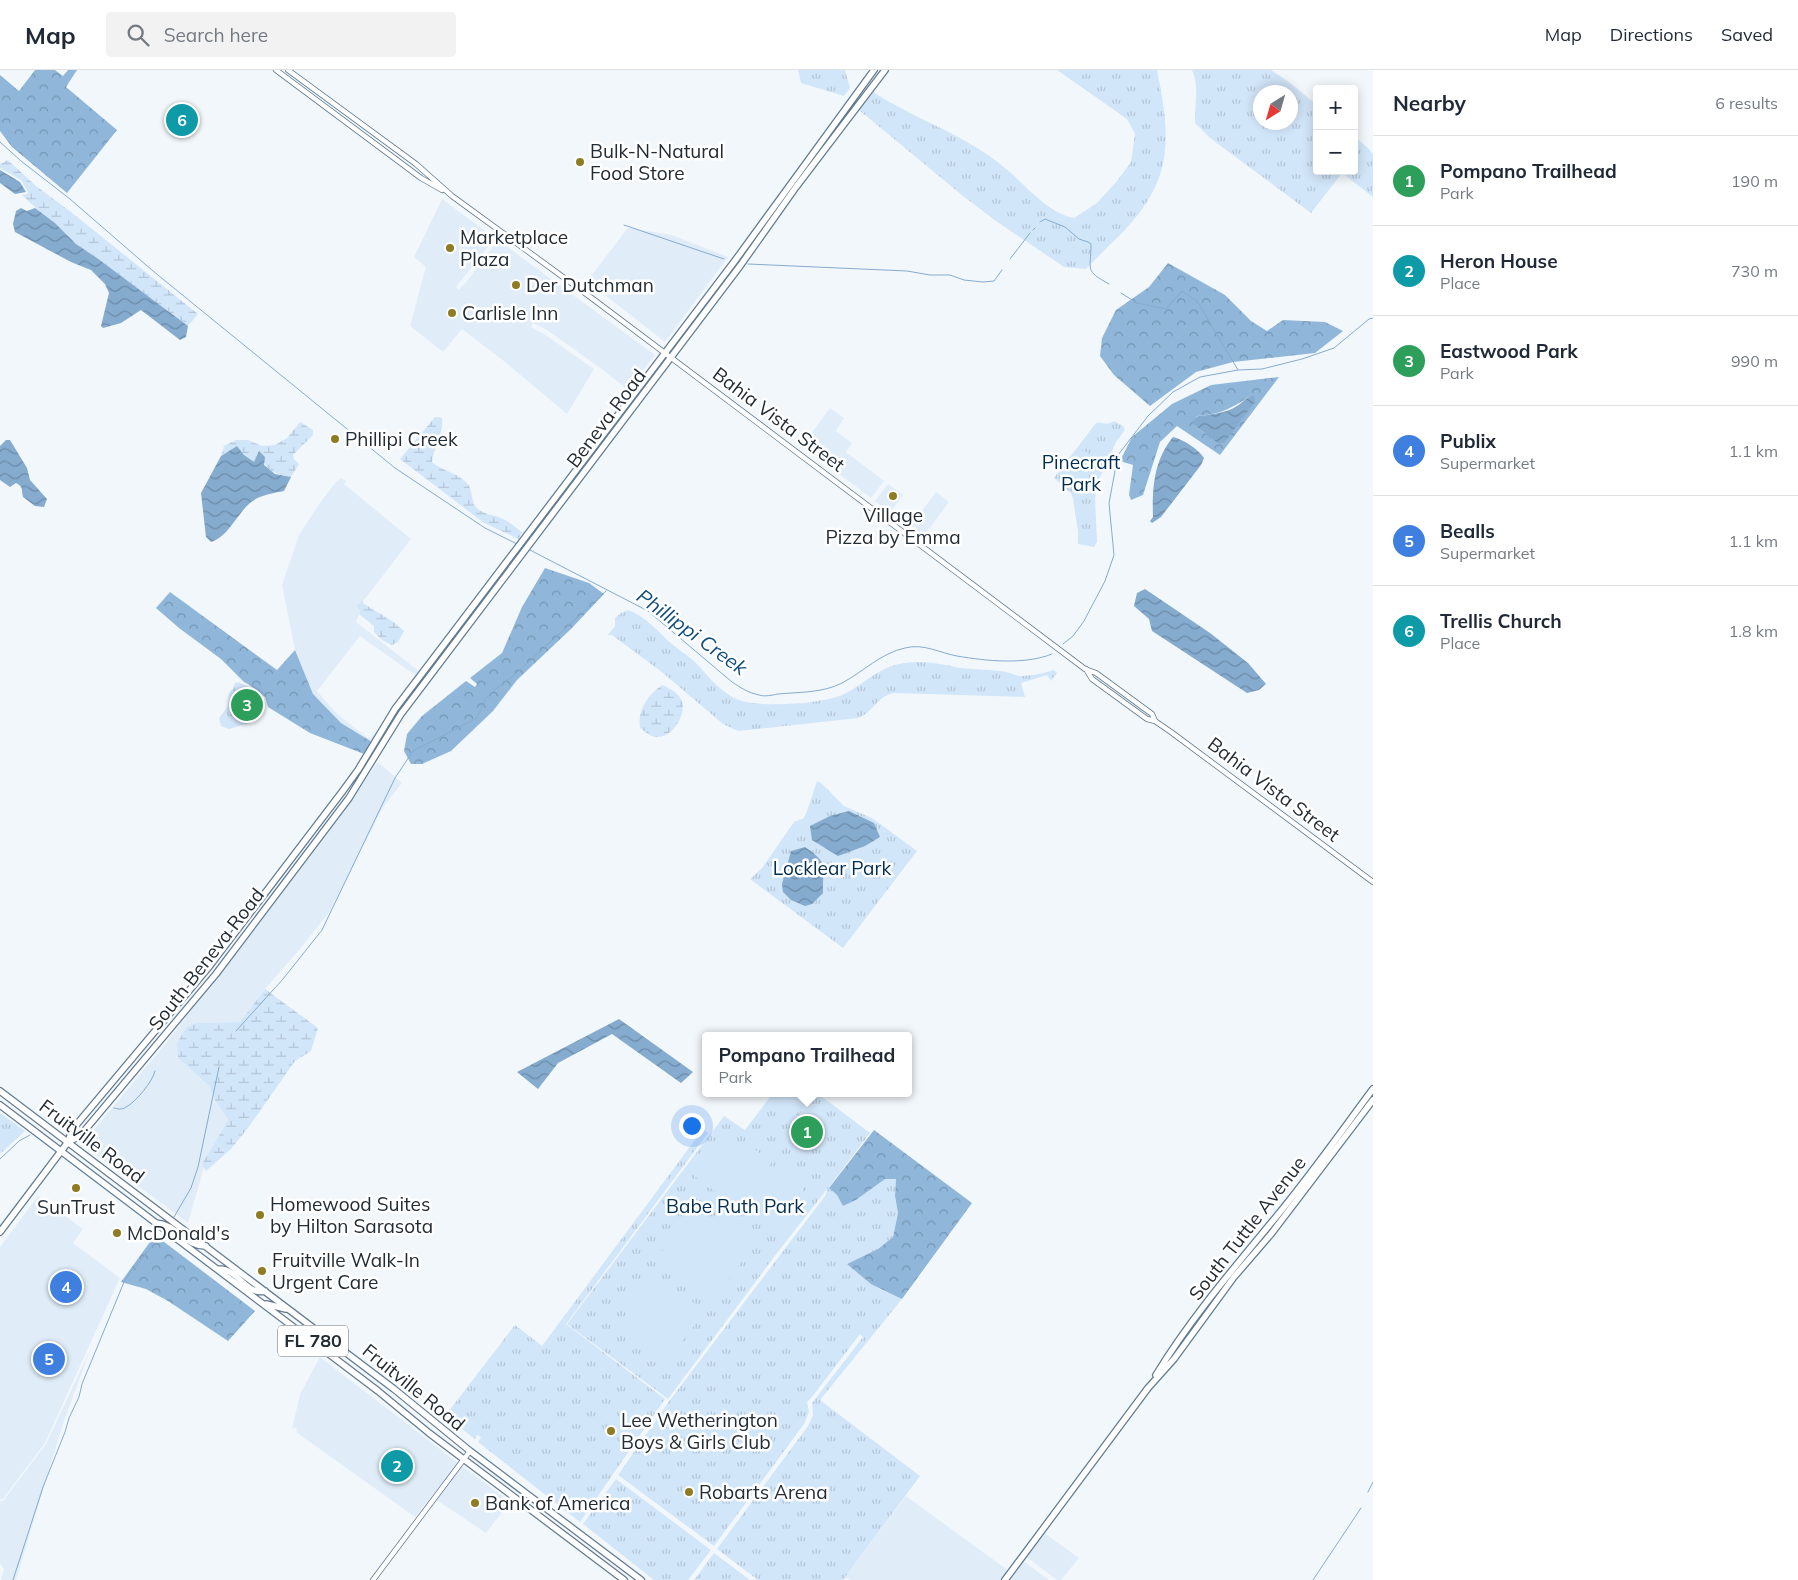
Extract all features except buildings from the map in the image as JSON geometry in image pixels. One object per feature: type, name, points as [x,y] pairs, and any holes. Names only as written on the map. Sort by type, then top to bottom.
[{"type":"main road","name":"Beneva Road","points":[[350,782],[395,709],[755,234],[874,70]]},
{"type":"main road","name":"Beneva Road","points":[[357,786],[401,714],[536,538],[885,70]]},
{"type":"main road","points":[[797,174],[802,179]]},
{"type":"main road","name":"South Beneva Road","points":[[0,1232],[61,1152],[68,1142],[72,1130],[208,968],[350,782]]},
{"type":"main road","name":"South Beneva Road","points":[[68,1142],[80,1136],[216,974],[357,786]]},
{"type":"main road","name":"South Tuttle Avenue","points":[[1148,1388],[1168,1354],[1216,1290],[1276,1217],[1373,1089]]},
{"type":"main road","name":"Fruitville Road","points":[[0,1091],[394,1389],[470,1451],[642,1580]]},
{"type":"main road","name":"South Tuttle Avenue","points":[[1005,1580],[1148,1388],[1174,1359],[1234,1277],[1271,1234],[1373,1100]]},
{"type":"main road","name":"Fruitville Road","points":[[0,1106],[387,1397],[463,1459],[624,1580]]},
{"type":"main road","points":[[156,1223],[166,1224],[196,1246],[206,1246]]},
{"type":"main road","points":[[215,1268],[227,1270],[254,1290],[259,1292],[265,1291]]},
{"type":"main road","points":[[263,1304],[288,1309]]},
{"type":"street","name":"Bahia Vista Street","points":[[276,70],[421,178],[452,196]]},
{"type":"street","name":"Bahia Vista Street","points":[[288,70],[416,164],[452,196],[671,357],[1067,655],[1085,668],[1096,673],[1152,714],[1155,721],[1373,882]]},
{"type":"street","points":[[373,1580],[470,1451]]},
{"type":"shaded area","points":[[442,199],[495,238],[456,287],[459,290],[498,240],[655,355],[628,390],[547,330],[533,323],[531,327],[594,369],[567,414],[462,329],[443,352],[410,326],[426,267],[414,257]]},
{"type":"shaded area","points":[[628,228],[672,235],[728,257],[665,342],[587,281]]},
{"type":"shaded area","points":[[830,408],[844,418],[836,431],[852,443],[846,452],[884,481],[871,498],[802,446]]},
{"type":"shaded area","points":[[341,478],[346,481],[344,484],[411,539],[365,599],[356,606],[360,611],[356,622],[420,672],[381,724],[415,675],[360,636],[317,691],[337,714],[368,738],[377,730],[372,742],[341,723],[313,694],[295,650],[282,585],[299,535],[319,504]]},
{"type":"shaded area","points":[[888,484],[903,495],[890,512],[875,501]]},
{"type":"shaded area","points":[[936,492],[949,502],[923,537],[910,527]]},
{"type":"shaded area","points":[[378,762],[402,783],[383,807],[330,911],[240,1022],[196,1023],[178,1058],[209,1086],[215,1100],[228,1120],[202,1164],[204,1167],[188,1223],[82,1144],[166,1043],[300,869]]},
{"type":"shaded area","points":[[38,1196],[83,1229],[73,1243],[120,1278],[45,1443],[2,1500],[0,1498],[0,1247]]},
{"type":"shaded area","points":[[90,1350],[62,1427],[16,1580],[1,1580],[4,1569],[0,1563],[0,1501],[3,1501],[46,1444]]},
{"type":"shaded area","points":[[320,1357],[458,1463],[415,1517],[296,1432],[297,1429],[294,1427],[292,1429],[300,1394]]},
{"type":"shaded area","points":[[461,1465],[510,1502],[486,1533],[435,1499]]},
{"type":"shaded area","points":[[906,1496],[1009,1571],[1002,1580],[850,1580],[847,1578],[843,1580]]},
{"type":"shaded area","points":[[1043,1532],[1079,1558],[1061,1580],[1057,1580],[1025,1556]]},
{"type":"shaded area","points":[[1022,1560],[1049,1580],[1007,1580]]},
{"type":"green space","points":[[35,70],[55,70],[63,76],[68,70],[77,70],[66,87],[117,130],[67,193],[12,147],[0,131],[0,75],[19,91]]},
{"type":"green space","points":[[798,70],[845,70],[850,88],[844,96],[801,83]]},
{"type":"green space","points":[[1057,70],[1157,70],[1162,95],[1166,138],[1164,158],[1159,177],[1151,195],[1138,214],[1086,269],[1064,267],[996,221],[859,110],[873,92],[958,137],[991,157],[1046,205],[1074,218],[1097,203],[1131,162],[1135,134],[1127,119]]},
{"type":"green space","points":[[1192,70],[1271,70],[1293,85],[1253,85],[1253,130],[1298,130],[1298,89],[1313,102],[1313,175],[1340,175],[1311,213],[1210,138],[1195,123],[1196,83]]},
{"type":"green space","points":[[1358,139],[1373,155],[1373,197],[1345,175],[1358,175]]},
{"type":"green space","points":[[8,160],[36,186],[198,314],[188,326],[76,244],[55,223],[40,212],[22,195],[28,192],[21,180],[0,168],[0,164]]},
{"type":"green space","points":[[1168,263],[1225,295],[1251,321],[1267,331],[1283,320],[1325,322],[1343,331],[1315,353],[1233,362],[1196,372],[1150,406],[1114,375],[1100,356],[1102,338],[1116,310],[1149,287]]},
{"type":"green space","points":[[1279,377],[1220,455],[1177,426],[1160,442],[1143,495],[1131,500],[1129,495],[1133,465],[1120,461],[1132,437],[1172,404],[1211,385]],"holes":[[[1250,396],[1206,434],[1194,425],[1197,416],[1225,410]]]},
{"type":"green space","points":[[435,417],[442,418],[442,424],[432,462],[466,482],[478,509],[484,513],[506,520],[513,525],[522,532],[519,539],[484,523],[400,459]]},
{"type":"green space","name":"Pinecraft Park","points":[[1114,421],[1123,426],[1125,430],[1116,442],[1098,482],[1095,498],[1097,542],[1094,547],[1078,544],[1078,531],[1071,493],[1054,478],[1096,423],[1107,424]]},
{"type":"green space","points":[[300,422],[313,430],[313,435],[293,455],[299,464],[291,477],[270,470],[259,452],[254,462],[244,455],[237,446],[221,456],[224,446],[236,440],[248,440],[262,446],[275,445],[287,438]]},
{"type":"green space","points":[[1083,450],[1094,457],[1087,467],[1076,460]]},
{"type":"green space","points":[[1074,463],[1080,471],[1067,482],[1060,474]]},
{"type":"green space","points":[[1085,471],[1091,480],[1075,491],[1069,482]]},
{"type":"green space","points":[[545,568],[589,583],[604,594],[571,629],[517,680],[493,711],[451,751],[422,764],[411,764],[404,751],[407,734],[422,716],[466,681],[475,687],[477,684],[470,678],[502,653],[522,607]]},
{"type":"green space","points":[[170,592],[277,670],[295,650],[313,694],[341,723],[372,742],[364,754],[310,733],[268,707],[265,697],[244,682],[221,659],[179,628],[156,608]]},
{"type":"green space","points":[[363,600],[363,603],[404,631],[398,642],[392,645],[382,640],[374,632],[374,626],[359,614],[360,611],[356,606]]},
{"type":"green space","points":[[628,610],[652,625],[693,660],[727,693],[739,700],[761,704],[792,704],[835,697],[852,690],[887,668],[911,662],[1008,672],[1019,676],[1054,670],[1057,673],[1051,681],[1047,675],[1021,683],[1025,697],[894,693],[883,697],[868,712],[858,718],[738,731],[723,724],[663,673],[612,635],[608,635],[615,626],[615,618]]},
{"type":"green space","points":[[238,682],[258,694],[266,704],[260,717],[250,723],[229,729],[221,726],[219,718],[228,706],[229,693],[235,683]]},
{"type":"green space","points":[[662,685],[673,690],[681,699],[683,704],[682,711],[678,723],[673,729],[663,736],[654,737],[640,728],[640,715],[648,698]]},
{"type":"green space","name":"Locklear Park","points":[[817,781],[844,806],[872,818],[917,851],[843,948],[750,879],[762,868],[794,822],[804,818]]},
{"type":"green space","points":[[265,989],[318,1028],[311,1051],[295,1061],[248,1128],[231,1149],[206,1171],[202,1164],[228,1120],[215,1100],[209,1086],[178,1058],[177,1043],[187,1027],[196,1023],[240,1022]]},
{"type":"green space","name":"Babe Ruth Park","points":[[770,1097],[822,1097],[870,1133],[829,1187],[837,1195],[843,1206],[856,1200],[885,1179],[896,1179],[895,1196],[898,1213],[893,1237],[878,1249],[847,1264],[902,1299],[820,1400],[920,1476],[843,1580],[758,1580],[717,1549],[808,1426],[813,1415],[812,1403],[863,1337],[860,1334],[807,1402],[809,1412],[804,1424],[714,1546],[618,1475],[670,1400],[825,1196],[828,1188],[668,1399],[567,1324],[724,1116],[745,1130]]},
{"type":"green space","points":[[780,1097],[799,1097],[803,1100],[789,1119],[773,1107]]},
{"type":"green space","points":[[808,1103],[824,1116],[810,1135],[793,1122]]},
{"type":"green space","points":[[0,1113],[25,1131],[0,1154]]},
{"type":"green space","points":[[703,1129],[708,1133],[566,1324],[665,1399],[580,1522],[478,1442],[481,1437],[477,1435],[475,1439],[445,1416],[515,1325],[542,1346]]},
{"type":"green space","points":[[874,1130],[972,1203],[902,1299],[871,1284],[847,1264],[878,1249],[893,1237],[898,1213],[895,1196],[896,1179],[885,1179],[856,1200],[843,1206],[837,1195],[829,1188]]},
{"type":"green space","points":[[725,1145],[750,1146],[772,1162],[740,1205],[734,1206],[692,1174],[706,1154]]},
{"type":"green space","points":[[778,1164],[799,1181],[807,1206],[783,1239],[747,1212],[745,1207]]},
{"type":"green space","points":[[713,1222],[729,1223],[755,1244],[717,1295],[708,1295],[658,1257],[675,1235],[686,1227]]},
{"type":"green space","points":[[155,1235],[255,1311],[228,1341],[168,1301],[146,1289],[121,1282]]},
{"type":"green space","points":[[650,1271],[701,1308],[702,1315],[664,1366],[636,1346],[631,1337],[628,1323],[628,1298]]},
{"type":"green space","points":[[616,1479],[711,1550],[688,1580],[654,1580],[583,1524]]},
{"type":"green space","points":[[714,1553],[750,1580],[694,1580]]},
{"type":"water","points":[[0,170],[20,182],[26,192],[15,194],[0,183]]},
{"type":"water","points":[[21,208],[27,211],[35,208],[55,223],[76,244],[188,326],[186,337],[180,340],[141,310],[121,323],[103,328],[101,326],[109,293],[105,284],[91,270],[71,262],[15,232],[13,224],[16,211]]},
{"type":"water","points":[[1254,395],[1255,402],[1224,443],[1218,443],[1194,425],[1193,421],[1198,416],[1228,410]]},
{"type":"water","points":[[1173,437],[1190,445],[1204,458],[1201,465],[1161,517],[1152,523],[1150,521],[1153,517],[1154,485],[1158,465]]},
{"type":"water","points":[[6,440],[10,440],[27,468],[30,480],[47,499],[44,507],[35,506],[23,497],[19,484],[16,483],[10,487],[0,480],[0,446]]},
{"type":"water","points":[[237,446],[244,455],[254,462],[259,451],[265,457],[264,465],[275,474],[291,477],[284,491],[254,500],[222,535],[211,542],[206,537],[201,493],[221,456]]},
{"type":"water","points":[[1145,589],[1210,633],[1248,663],[1266,684],[1259,690],[1247,693],[1152,631],[1149,619],[1134,606],[1137,593]]},
{"type":"water","points":[[849,811],[874,823],[880,837],[865,846],[838,856],[812,840],[810,826],[830,816]]},
{"type":"water","points":[[805,847],[818,858],[823,866],[823,893],[812,904],[805,906],[791,900],[783,892],[782,884],[791,851]]},
{"type":"water","points":[[619,1019],[693,1072],[681,1083],[612,1034],[558,1063],[538,1089],[517,1072]]},
{"type":"waterway","points":[[0,142],[70,199],[153,271],[395,468],[485,528],[517,544]]},
{"type":"waterway","points":[[1040,222],[1045,219],[1065,227],[1079,239],[1091,244],[1090,265],[1092,272],[1109,284]]},
{"type":"waterway","points":[[624,225],[724,259]]},
{"type":"waterway","points":[[1010,259],[1030,233]]},
{"type":"waterway","points":[[748,264],[907,271],[930,275],[950,275],[964,280],[983,282],[994,281],[1002,270]]},
{"type":"waterway","points":[[1121,293],[1137,303],[1166,309],[1182,291],[1197,301],[1238,370]]},
{"type":"waterway","name":"Phillippi Creek","points":[[1063,644],[1073,636],[1084,621],[1105,581],[1114,555],[1109,503],[1118,455],[1148,416],[1173,392],[1200,377],[1238,370],[1262,369],[1302,359],[1334,348],[1369,319],[1373,318]]},
{"type":"waterway","name":"Phillippi Creek","points":[[528,549],[648,611],[732,682],[748,692],[761,696],[827,689],[850,679],[888,654],[905,648],[918,647],[957,656],[993,660],[1030,660],[1052,654]]},
{"type":"waterway","points":[[236,1031],[283,979],[322,930],[395,778],[413,751],[477,718],[486,698],[512,677],[606,591]]},
{"type":"waterway","points":[[174,1217],[191,1188],[198,1167],[219,1067]]},
{"type":"waterway","points":[[114,1108],[123,1109],[134,1101],[148,1085],[155,1071]]},
{"type":"waterway","points":[[0,1159],[19,1141],[30,1135]]},
{"type":"waterway","points":[[13,1580],[43,1487],[79,1397],[82,1384],[124,1282],[162,1235]]},
{"type":"waterway","points":[[1368,1492],[1373,1482]]},
{"type":"waterway","points":[[1313,1580],[1361,1508]]},
{"type":"place","name":"Trellis Church","points":[[182,120]]},
{"type":"place","name":"Bulk-N-Natural Food Store","points":[[580,162]]},
{"type":"place","name":"Marketplace Plaza","points":[[450,248]]},
{"type":"place","name":"Der Dutchman","points":[[516,285]]},
{"type":"place","name":"Carlisle Inn","points":[[452,313]]},
{"type":"place","name":"Phillipi Creek","points":[[335,439]]},
{"type":"place","name":"Village Pizza by Emma","points":[[893,496]]},
{"type":"place","name":"Eastwood Park","points":[[247,705]]},
{"type":"place","name":"Pompano Trailhead","points":[[807,1132]]},
{"type":"place","name":"SunTrust","points":[[76,1188]]},
{"type":"place","name":"Homewood Suites by Hilton Sarasota","points":[[260,1215]]},
{"type":"place","name":"McDonald's","points":[[117,1233]]},
{"type":"place","name":"Fruitville Walk-In Urgent Care","points":[[262,1271]]},
{"type":"place","name":"Publix","points":[[66,1287]]},
{"type":"place","name":"Bealls","points":[[49,1359]]},
{"type":"place","name":"Lee Wetherington Boys & Girls Club","points":[[611,1431]]},
{"type":"place","name":"Heron House","points":[[397,1466]]},
{"type":"place","name":"Robarts Arena","points":[[689,1492]]},
{"type":"place","name":"Bank of America","points":[[475,1503]]}]
